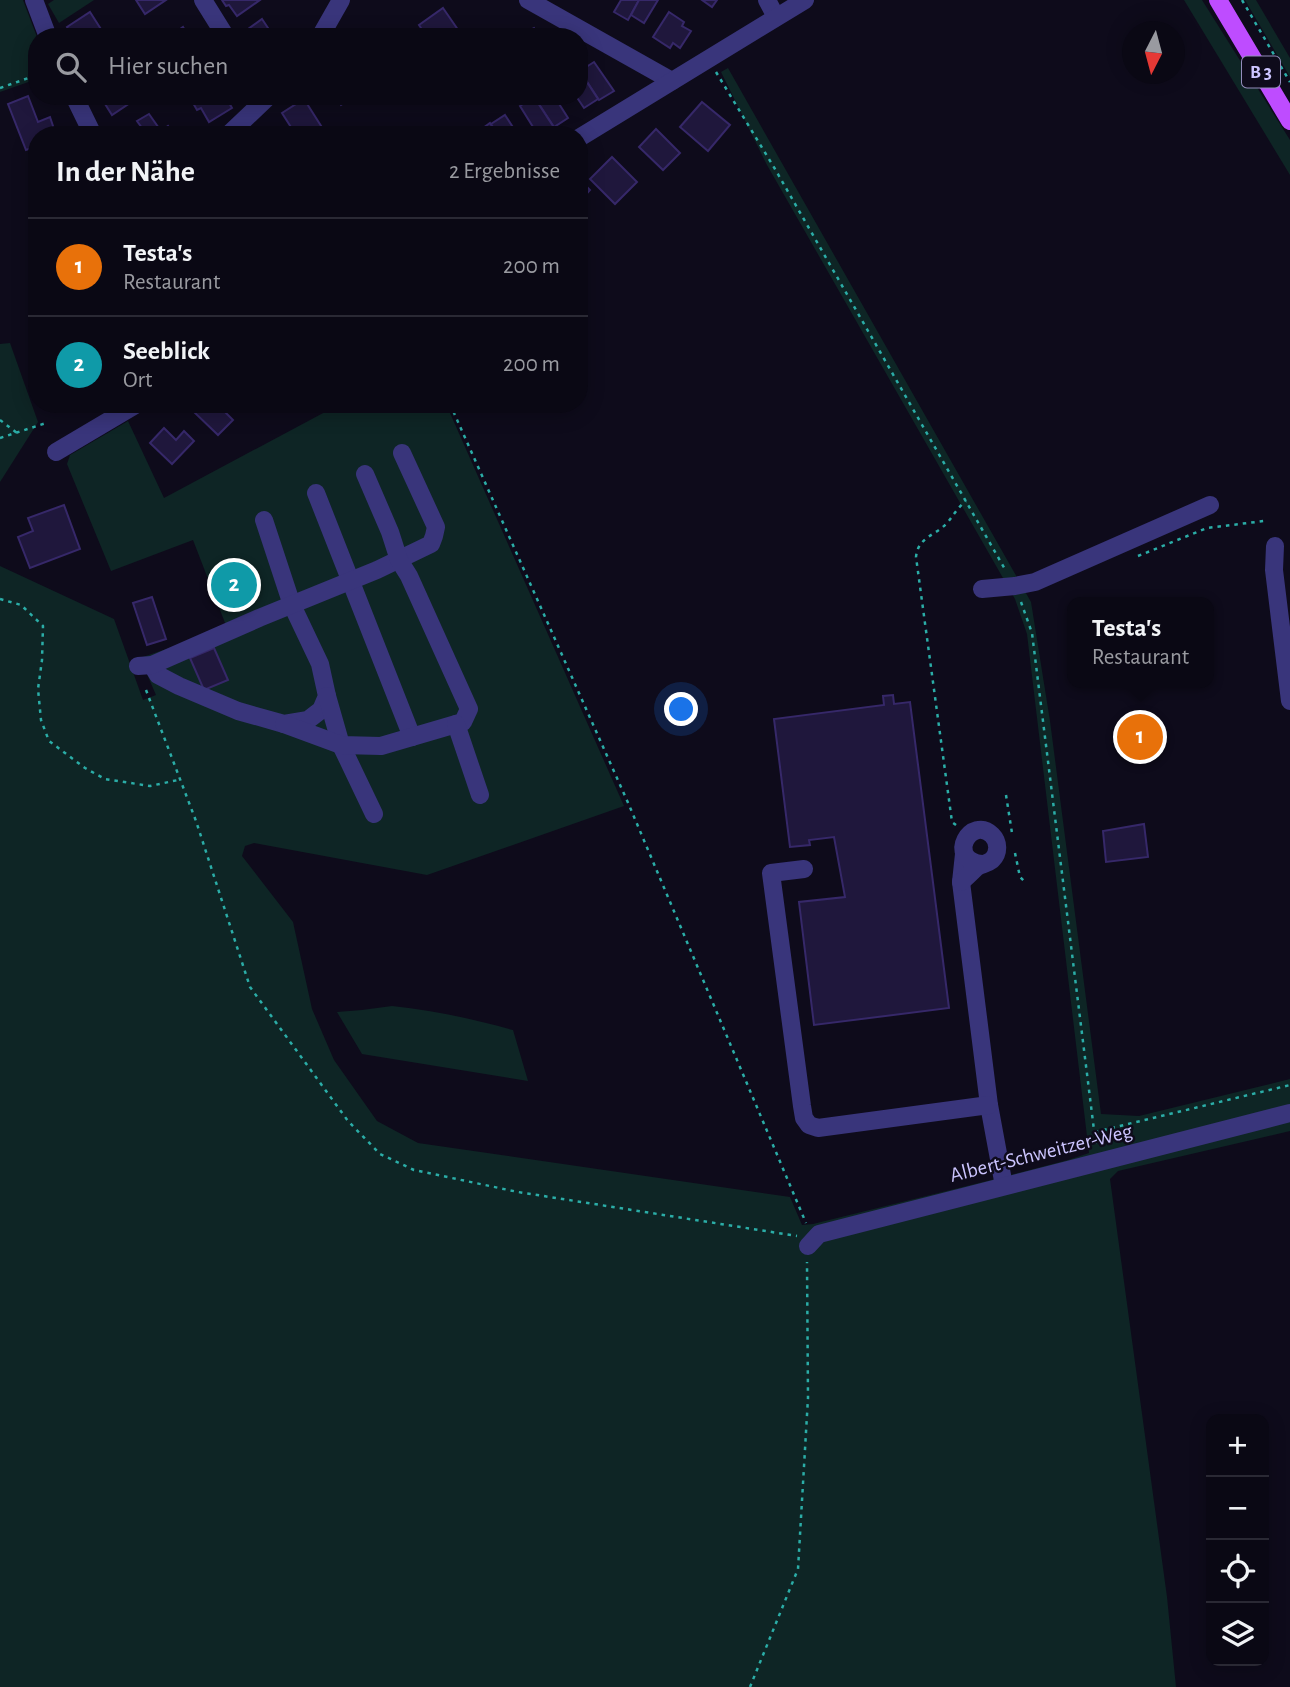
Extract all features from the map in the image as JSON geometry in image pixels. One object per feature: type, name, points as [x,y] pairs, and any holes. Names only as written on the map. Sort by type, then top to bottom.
[{"type":"main road","name":"B 3","points":[[1218,0],[1290,121]]},
{"type":"street","points":[[34,0],[45,28]]},
{"type":"street","points":[[203,0],[220,28]]},
{"type":"street","points":[[325,28],[341,0]]},
{"type":"street","points":[[528,0],[578,28]]},
{"type":"street","points":[[767,0],[776,18]]},
{"type":"street","points":[[588,132],[805,0]]},
{"type":"street","points":[[588,34],[672,81]]},
{"type":"street","points":[[78,105],[89,126]]},
{"type":"street","points":[[237,126],[258,105]]},
{"type":"street","points":[[56,452],[122,413]]},
{"type":"street","points":[[365,474],[399,560],[409,576],[469,709],[463,722],[381,746],[341,745],[238,711],[158,675],[145,665],[351,581],[399,560],[431,544],[436,527],[402,453]]},
{"type":"street","points":[[316,494],[412,737]]},
{"type":"street","points":[[982,589],[1035,582],[1210,505]]},
{"type":"street","points":[[264,520],[292,605],[320,664],[341,745],[374,814]]},
{"type":"street","points":[[1275,546],[1274,570],[1290,701]]},
{"type":"street","points":[[284,724],[308,720],[321,710],[327,696]]},
{"type":"street","points":[[456,724],[480,795]]},
{"type":"street","points":[[961,882],[981,864],[994,858],[997,843],[992,834],[982,830],[968,835],[963,844],[961,882],[989,1105],[1004,1186]]},
{"type":"street","points":[[964,854],[971,862],[981,864]]},
{"type":"street","points":[[804,869],[771,873],[802,1106],[804,1118],[809,1125],[818,1128],[989,1105]]},
{"type":"street","name":"Albert-Schweitzer-Weg","points":[[807,1241],[819,1234],[1290,1113]]},
{"type":"path","points":[[1242,0],[1290,82]]},
{"type":"path","points":[[708,60],[775,169],[1015,586],[1032,633],[1098,1162]]},
{"type":"path","points":[[0,88],[28,78]]},
{"type":"path","points":[[454,413],[635,818],[807,1226],[808,1398],[798,1569],[750,1687]]},
{"type":"path","points":[[0,420],[17,433]]},
{"type":"path","points":[[0,438],[46,423]]},
{"type":"path","points":[[966,501],[955,509],[941,529],[925,538],[916,557],[952,822],[968,835]]},
{"type":"path","points":[[1133,559],[1207,528],[1264,521]]},
{"type":"path","points":[[0,599],[21,605],[43,626],[38,689],[41,720],[49,741],[85,768],[105,779],[150,786],[180,780]]},
{"type":"path","points":[[146,690],[196,821],[250,988],[348,1121],[380,1154],[414,1170],[518,1192],[807,1241]]},
{"type":"path","points":[[1006,795],[1013,842]]},
{"type":"path","points":[[1014,850],[1018,872],[1025,882]]},
{"type":"path","points":[[1095,1132],[1290,1085]]},
{"type":"green space","points":[[0,0],[23,0],[34,28],[28,28],[28,82],[0,92]]},
{"type":"green space","points":[[54,0],[94,0],[59,23],[48,4]]},
{"type":"green space","points":[[1184,0],[1202,0],[1290,140],[1290,175]]},
{"type":"green space","points":[[1245,0],[1256,0],[1290,58],[1290,77]]},
{"type":"green space","points":[[728,68],[1031,602],[1050,721],[1101,1114],[1139,1116],[1290,1079],[1290,1131],[1118,1171],[1110,1179],[1167,1597],[1176,1687],[0,1687],[0,566],[114,619],[143,700],[156,695],[140,658],[227,628],[193,540],[111,571],[67,464],[70,455],[128,421],[164,498],[323,413],[450,413],[624,806],[427,875],[254,843],[245,846],[242,856],[293,922],[312,1009],[334,1060],[377,1121],[418,1143],[790,1197],[802,1225],[991,1180],[1089,1153],[1027,634],[1015,599],[767,165],[721,72]]},
{"type":"green space","points":[[10,343],[28,394],[28,413],[35,413],[38,422],[0,482],[0,344]]},
{"type":"green space","points":[[392,1006],[453,1015],[513,1030],[528,1081],[362,1054],[337,1012]]},
{"type":"building","points":[[136,0],[166,0],[145,14]]},
{"type":"building","points":[[222,0],[260,0],[237,16]]},
{"type":"building","points":[[621,0],[639,0],[628,20],[614,12]]},
{"type":"building","points":[[639,0],[658,0],[644,23],[631,15]]},
{"type":"building","points":[[702,0],[717,0],[712,7]]},
{"type":"building","points":[[443,8],[457,28],[421,28],[419,25]]},
{"type":"building","points":[[90,12],[100,28],[68,28]]},
{"type":"building","points":[[669,12],[684,22],[682,26],[691,31],[680,48],[673,43],[670,48],[653,37]]},
{"type":"building","points":[[262,19],[268,28],[250,28]]},
{"type":"building","points":[[594,62],[614,91],[599,100],[588,83],[588,66]]},
{"type":"building","points":[[588,84],[598,99],[584,108],[582,105],[588,105]]},
{"type":"building","points":[[28,96],[28,105],[31,105],[38,122],[50,117],[53,126],[28,126],[26,150],[8,104]]},
{"type":"building","points":[[702,102],[730,125],[708,151],[680,127]]},
{"type":"building","points":[[106,105],[127,105],[112,115]]},
{"type":"building","points":[[194,105],[230,105],[232,108],[209,122],[201,108],[197,110]]},
{"type":"building","points":[[295,105],[308,105],[321,126],[290,126],[282,113]]},
{"type":"building","points":[[539,105],[553,126],[532,126],[520,106]]},
{"type":"building","points":[[540,105],[560,105],[568,118],[553,126]]},
{"type":"building","points":[[149,114],[157,126],[141,126],[137,121]]},
{"type":"building","points":[[505,115],[512,126],[492,126],[491,124]]},
{"type":"building","points":[[656,129],[680,153],[663,170],[639,147]]},
{"type":"building","points":[[612,157],[637,182],[615,204],[590,179]]},
{"type":"building","points":[[195,413],[226,413],[233,420],[218,435]]},
{"type":"building","points":[[164,428],[176,440],[184,431],[194,441],[172,464],[150,443]]},
{"type":"building","points":[[64,505],[80,549],[30,568],[18,537],[33,531],[28,518]]},
{"type":"building","points":[[236,561],[249,600],[230,605],[218,569]]},
{"type":"building","points":[[152,597],[166,639],[147,645],[133,603]]},
{"type":"building","points":[[214,648],[228,680],[204,690],[190,658]]},
{"type":"building","points":[[893,695],[894,704],[910,702],[949,1008],[814,1025],[799,902],[845,897],[834,837],[809,840],[810,845],[790,847],[774,719],[884,705],[883,696]]},
{"type":"building","points":[[1144,824],[1148,857],[1106,862],[1103,831]]},
{"type":"place","name":"Seeblick","points":[[234,585]]},
{"type":"place","name":"Testa's","points":[[1140,737]]}]
